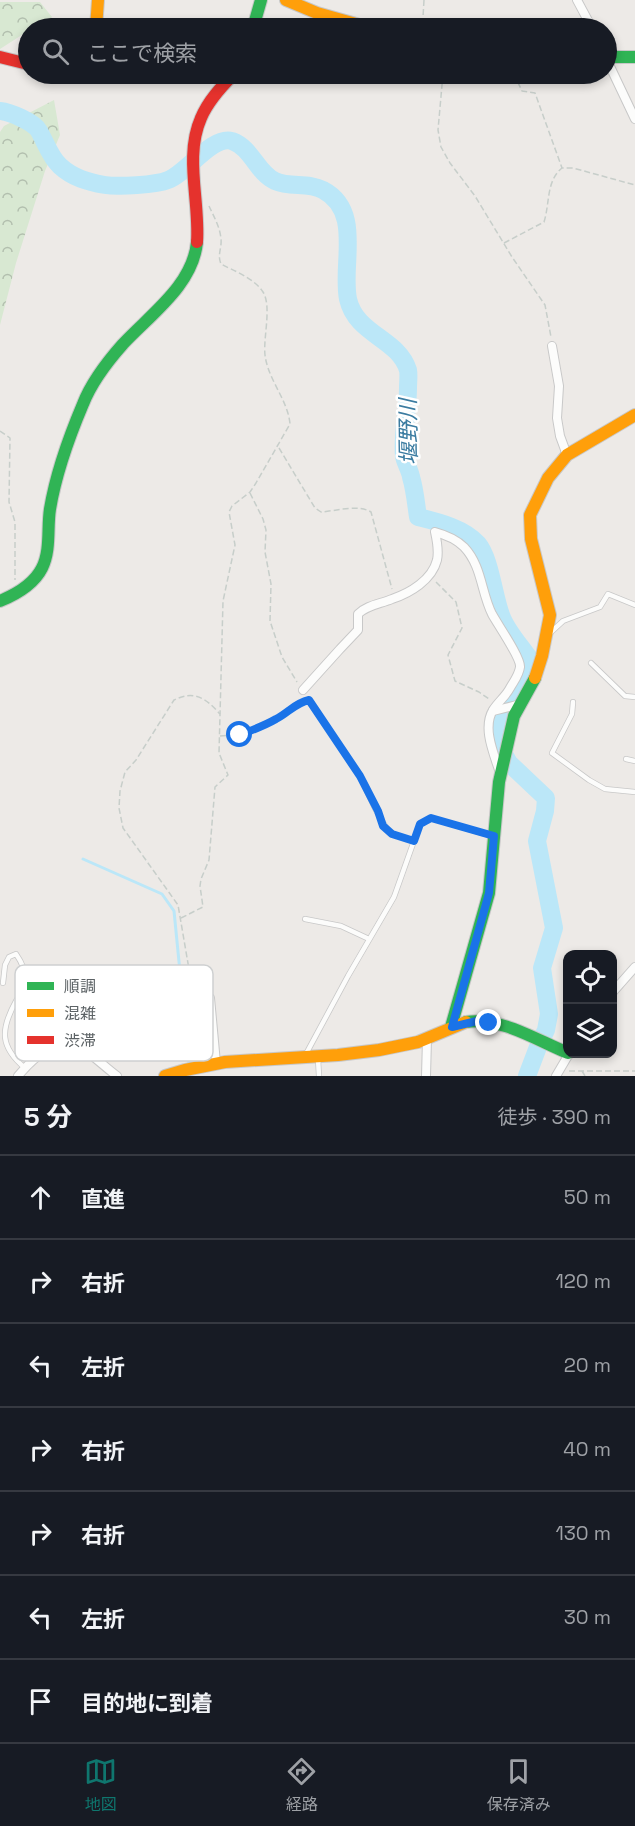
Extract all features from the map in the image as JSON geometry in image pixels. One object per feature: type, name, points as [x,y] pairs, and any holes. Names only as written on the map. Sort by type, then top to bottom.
[{"type":"street","points":[[97,18],[98,0]]},
{"type":"street","points":[[256,18],[261,0]]},
{"type":"street","points":[[286,0],[328,18]]},
{"type":"street","points":[[577,0],[587,18]]},
{"type":"street","points":[[0,57],[18,62]]},
{"type":"street","points":[[617,57],[635,57]]},
{"type":"street","points":[[617,81],[635,119]]},
{"type":"street","points":[[0,601],[31,583],[42,568],[47,550],[54,488],[83,403],[94,379],[112,354],[178,288],[195,257],[199,214],[194,170],[195,131],[207,103],[225,84]]},
{"type":"street","points":[[552,346],[558,386],[557,418],[560,436],[567,455]]},
{"type":"street","points":[[452,1027],[489,893],[501,771],[514,716],[532,684],[542,656],[550,615],[531,539],[530,515],[548,478],[567,455],[635,416]]},
{"type":"street","points":[[303,690],[339,648],[358,630],[358,614],[364,609],[394,599],[414,589],[430,574],[437,561],[435,532],[451,537],[463,546],[476,566],[489,608],[504,637],[519,658],[520,667],[517,676],[495,709],[489,736],[501,771]]},
{"type":"street","points":[[495,709],[519,705]]},
{"type":"street","points":[[617,987],[635,967]]},
{"type":"street","points":[[165,1076],[216,1063],[283,1056],[375,1052],[428,1039],[452,1027],[477,1021],[502,1025],[563,1051]]},
{"type":"street","points":[[213,1030],[216,1063]]},
{"type":"street","points":[[426,1076],[428,1039]]},
{"type":"street","points":[[558,1073],[566,1058]]},
{"type":"street","points":[[18,1076],[30,1061]]},
{"type":"street","points":[[98,1061],[117,1076]]},
{"type":"lane","points":[[545,637],[563,621],[600,607],[608,594],[635,605]]},
{"type":"lane","points":[[591,663],[625,696],[635,697]]},
{"type":"lane","points":[[573,702],[572,714],[552,753],[605,789],[635,792]]},
{"type":"lane","points":[[626,759],[635,761]]},
{"type":"lane","points":[[360,776],[383,826],[392,834],[414,841]]},
{"type":"lane","points":[[319,1076],[311,1056],[369,939],[394,897],[420,824],[431,818],[494,836]]},
{"type":"lane","points":[[305,919],[341,926],[369,939]]},
{"type":"lane","points":[[3,983],[5,965],[9,957],[16,954],[22,965]]},
{"type":"lane","points":[[15,1002],[3,1021],[1,1032],[3,1048],[13,1060],[25,1068]]},
{"type":"path","points":[[423,18],[424,0]]},
{"type":"path","points":[[442,84],[438,130],[441,147],[450,163],[476,196],[503,243],[545,305],[552,346]]},
{"type":"path","points":[[519,84],[522,91],[535,93],[562,168]]},
{"type":"path","points":[[503,243],[544,222],[550,182],[554,174],[562,168],[573,168],[635,185]]},
{"type":"path","points":[[181,918],[203,907],[200,886],[209,860],[215,787],[228,775],[220,761],[220,714],[223,601],[235,545],[229,513],[232,506],[250,492],[279,447],[290,424],[290,415],[268,369],[265,355],[266,304],[264,294],[256,283],[221,264],[219,258],[222,243],[210,207]]},
{"type":"path","points":[[0,431],[10,438],[9,502],[15,522],[17,593]]},
{"type":"path","points":[[279,447],[315,508],[321,513],[357,508],[371,512],[394,599]]},
{"type":"path","points":[[250,492],[266,530],[265,552],[271,584],[270,621],[282,657],[360,776]]},
{"type":"path","points":[[430,574],[441,590],[456,603],[462,628],[448,655],[454,681],[478,692],[495,709]]},
{"type":"path","points":[[187,965],[178,905],[123,828],[119,808],[120,790],[125,772],[136,760],[174,700],[183,695],[196,696],[208,701],[220,714]]},
{"type":"path","points":[[220,736],[240,735],[257,729],[286,713],[295,705],[309,700]]},
{"type":"path","points":[[582,1071],[585,1076]]},
{"type":"path","points":[[558,1073],[635,1071]]},
{"type":"green space","points":[[0,2],[40,2],[52,17],[18,18],[18,37],[0,49]]},
{"type":"green space","points":[[54,100],[60,135],[45,171],[16,263],[0,325],[0,132],[4,126]]},
{"type":"waterway","name":"堰野川","points":[[0,111],[15,115],[32,124],[39,131],[57,162],[70,174],[87,181],[119,186],[162,182],[183,171],[216,144],[232,141],[245,149],[264,172],[275,181],[323,190],[335,199],[343,211],[348,239],[348,299],[352,311],[368,329],[396,350],[408,370],[404,456],[410,472],[418,517],[458,530],[478,544],[486,558],[503,621],[529,658],[527,674],[499,720],[498,743],[509,763],[546,798],[537,841],[554,928],[542,968],[549,1014],[546,1030],[527,1076]]},
{"type":"waterway","points":[[83,859],[162,894],[174,911],[179,965]]},
{"type":"traffic: fast","points":[[256,18],[261,0]]},
{"type":"traffic: fast","points":[[617,57],[635,57]]},
{"type":"traffic: fast","points":[[0,601],[24,588],[39,574],[45,561],[50,509],[56,482],[73,429],[91,387],[117,351],[158,310],[179,285],[188,272],[197,242]]},
{"type":"traffic: fast","points":[[451,1027],[489,893],[499,782],[514,716],[535,678]]},
{"type":"traffic: fast","points":[[466,1022],[479,1021],[506,1026],[563,1051]]},
{"type":"traffic: slow","points":[[97,18],[98,0]]},
{"type":"traffic: slow","points":[[286,0],[335,18]]},
{"type":"traffic: slow","points":[[535,678],[550,615],[531,539],[530,515],[548,478],[567,455],[635,415]]},
{"type":"traffic: slow","points":[[165,1076],[225,1062],[379,1050],[418,1042],[466,1022]]},
{"type":"traffic: jam","points":[[0,57],[18,62]]},
{"type":"traffic: jam","points":[[197,242],[193,163],[196,133],[207,106],[225,84]]},
{"type":"route","points":[[240,735],[257,729],[302,701],[309,700],[360,776],[383,826],[392,834],[414,841],[420,824],[431,818],[494,836],[489,893],[452,1027],[456,1024],[477,1021],[489,1023]]}]
